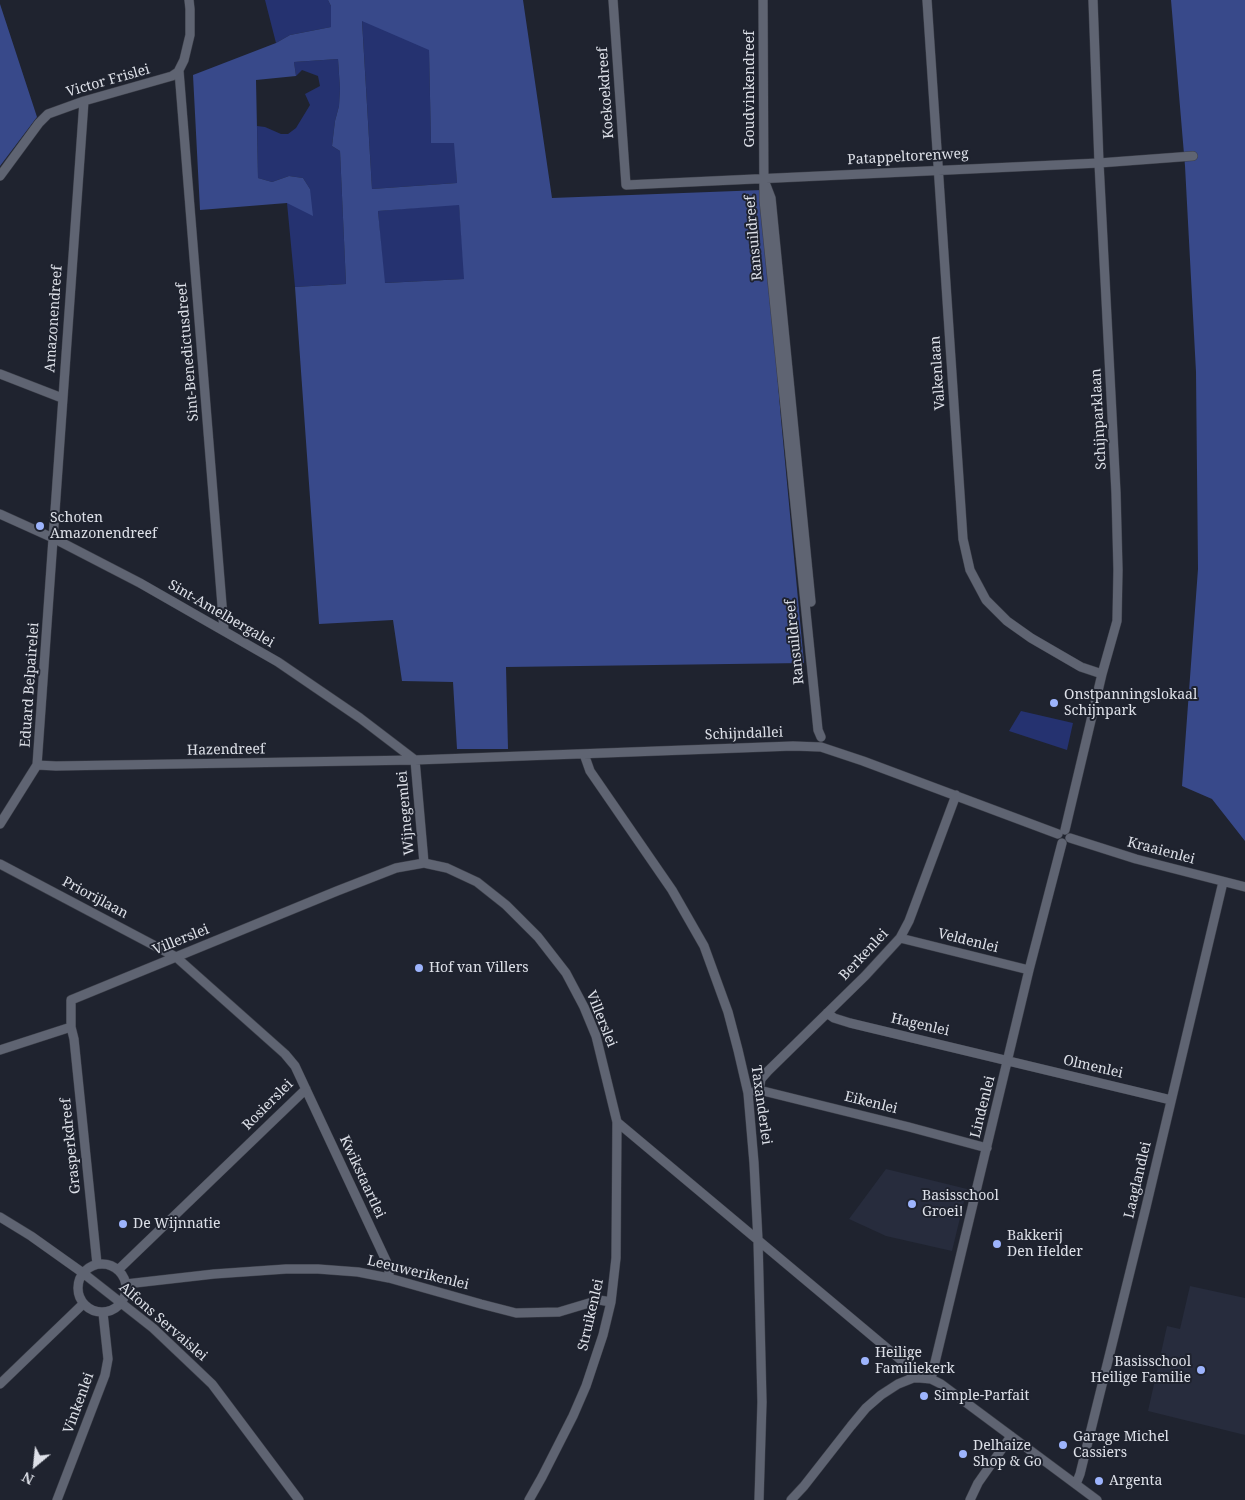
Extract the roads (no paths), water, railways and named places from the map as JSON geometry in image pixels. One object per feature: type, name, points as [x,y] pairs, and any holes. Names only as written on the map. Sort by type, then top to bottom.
[{"type":"street","points":[[179,71],[184,60],[190,35],[189,0]]},
{"type":"street","name":"Koekoekdreef","points":[[613,0],[626,185]]},
{"type":"street","name":"Goudvinkendreef","points":[[763,178],[764,0]]},
{"type":"street","name":"Valkenlaan","points":[[927,0],[963,539],[970,570],[986,600],[1007,621],[1030,638],[1081,667],[1102,674]]},
{"type":"street","name":"Schijnparklaan","points":[[1064,836],[1102,674],[1117,622],[1116,493],[1099,163],[1093,0]]},
{"type":"street","name":"Victor Frislei","points":[[0,176],[43,118],[56,110],[172,76],[179,71]]},
{"type":"street","name":"Sint-Benedictusdreef","points":[[179,71],[224,630]]},
{"type":"street","name":"Amazonendreef","points":[[53,538],[84,101]]},
{"type":"street","name":"Patappeltorenweg","points":[[626,185],[1099,163],[1192,156]]},
{"type":"street","name":"Ransuildreef","points":[[763,178],[790,461],[821,747]]},
{"type":"street","points":[[0,374],[62,398]]},
{"type":"street","name":"Sint-Amelbergalei","points":[[0,514],[53,538],[140,583],[224,630],[278,662],[330,697],[416,760]]},
{"type":"street","name":"Eduard Belpairelei","points":[[0,824],[38,765],[53,538]]},
{"type":"street","name":"Schijndallei","points":[[416,760],[793,746],[821,747],[1064,836]]},
{"type":"street","name":"Taxanderlei","points":[[584,754],[590,771],[672,890],[704,946],[728,1012],[738,1050],[748,1093],[758,1240],[762,1402],[759,1500]]},
{"type":"street","name":"Hazendreef","points":[[38,765],[416,760]]},
{"type":"street","name":"Wijnegemlei","points":[[416,760],[424,863]]},
{"type":"street","name":"Berkenlei","points":[[761,1079],[865,976],[900,938],[909,921],[956,795]]},
{"type":"street","name":"Kraaienlei","points":[[1064,836],[1136,860],[1245,887]]},
{"type":"street","name":"Lindenlei","points":[[931,1378],[1029,970],[1064,836]]},
{"type":"street","name":"Villerslei","points":[[71,1027],[71,1000],[396,868],[424,863],[447,868],[476,882],[506,906],[538,937],[566,973],[584,1007],[596,1036],[617,1122]]},
{"type":"street","name":"Priorijlaan","points":[[0,864],[176,957]]},
{"type":"street","name":"Laaglandlei","points":[[1076,1484],[1142,1223],[1223,882]]},
{"type":"street","name":"Veldenlei","points":[[900,938],[1029,970]]},
{"type":"street","name":"Rosierslei","points":[[118,1270],[306,1089],[296,1066],[285,1054],[176,957]]},
{"type":"street","name":"Hagenlei","points":[[827,1013],[834,1018],[850,1023],[1008,1061]]},
{"type":"street","points":[[0,1050],[71,1027]]},
{"type":"street","name":"Grasperkdreef","points":[[71,1027],[74,1039],[97,1264]]},
{"type":"street","name":"Olmenlei","points":[[1008,1061],[1171,1100]]},
{"type":"street","points":[[745,1081],[761,1079],[759,1090]]},
{"type":"street","name":"Kwikstaartlei","points":[[306,1089],[389,1267],[389,1278]]},
{"type":"street","name":"Eikenlei","points":[[748,1093],[759,1090],[987,1148]]},
{"type":"street","points":[[617,1122],[908,1365],[913,1378]]},
{"type":"street","name":"Struikenlei","points":[[529,1500],[573,1416],[586,1386],[603,1335],[611,1302],[616,1258],[617,1122]]},
{"type":"street","name":"Alfons Servaislei","points":[[0,1217],[31,1236],[83,1273],[153,1328],[212,1384],[299,1500]]},
{"type":"street","points":[[97,1264],[109,1265],[118,1270],[126,1284],[125,1295],[121,1303],[114,1310],[103,1313],[93,1311],[83,1304],[77,1288],[83,1273],[97,1264]]},
{"type":"street","name":"Leeuwerikenlei","points":[[126,1284],[214,1274],[286,1269],[358,1272],[389,1278],[516,1312],[559,1312],[599,1300],[611,1302]]},
{"type":"street","points":[[0,1384],[83,1304]]},
{"type":"street","name":"Vinkenlei","points":[[57,1500],[105,1375],[108,1359],[103,1313]]},
{"type":"street","points":[[791,1500],[866,1408],[898,1384],[913,1378],[931,1378],[1097,1500]]},
{"type":"street","points":[[970,1500],[978,1483],[1011,1436]]},
{"type":"place","name":"Schoten Amazonendreef","points":[[40,526]]},
{"type":"place","name":"Onstpanningslokaal Schijnpark","points":[[1054,703]]},
{"type":"place","name":"Hof van Villers","points":[[419,968]]},
{"type":"place","name":"Basisschool Groei!","points":[[912,1204]]},
{"type":"place","name":"De Wijnnatie","points":[[123,1224]]},
{"type":"place","name":"Bakkerij Den Helder","points":[[997,1244]]},
{"type":"place","name":"Heilige Familiekerk","points":[[865,1361]]},
{"type":"place","name":"Basisschool Heilige Familie","points":[[1201,1370]]},
{"type":"place","name":"Simple-Parfait","points":[[924,1396]]},
{"type":"place","name":"Garage Michel Cassiers","points":[[1063,1445]]},
{"type":"place","name":"Delhaize Shop & Go","points":[[963,1454]]},
{"type":"place","name":"Argenta","points":[[1099,1481]]}]
